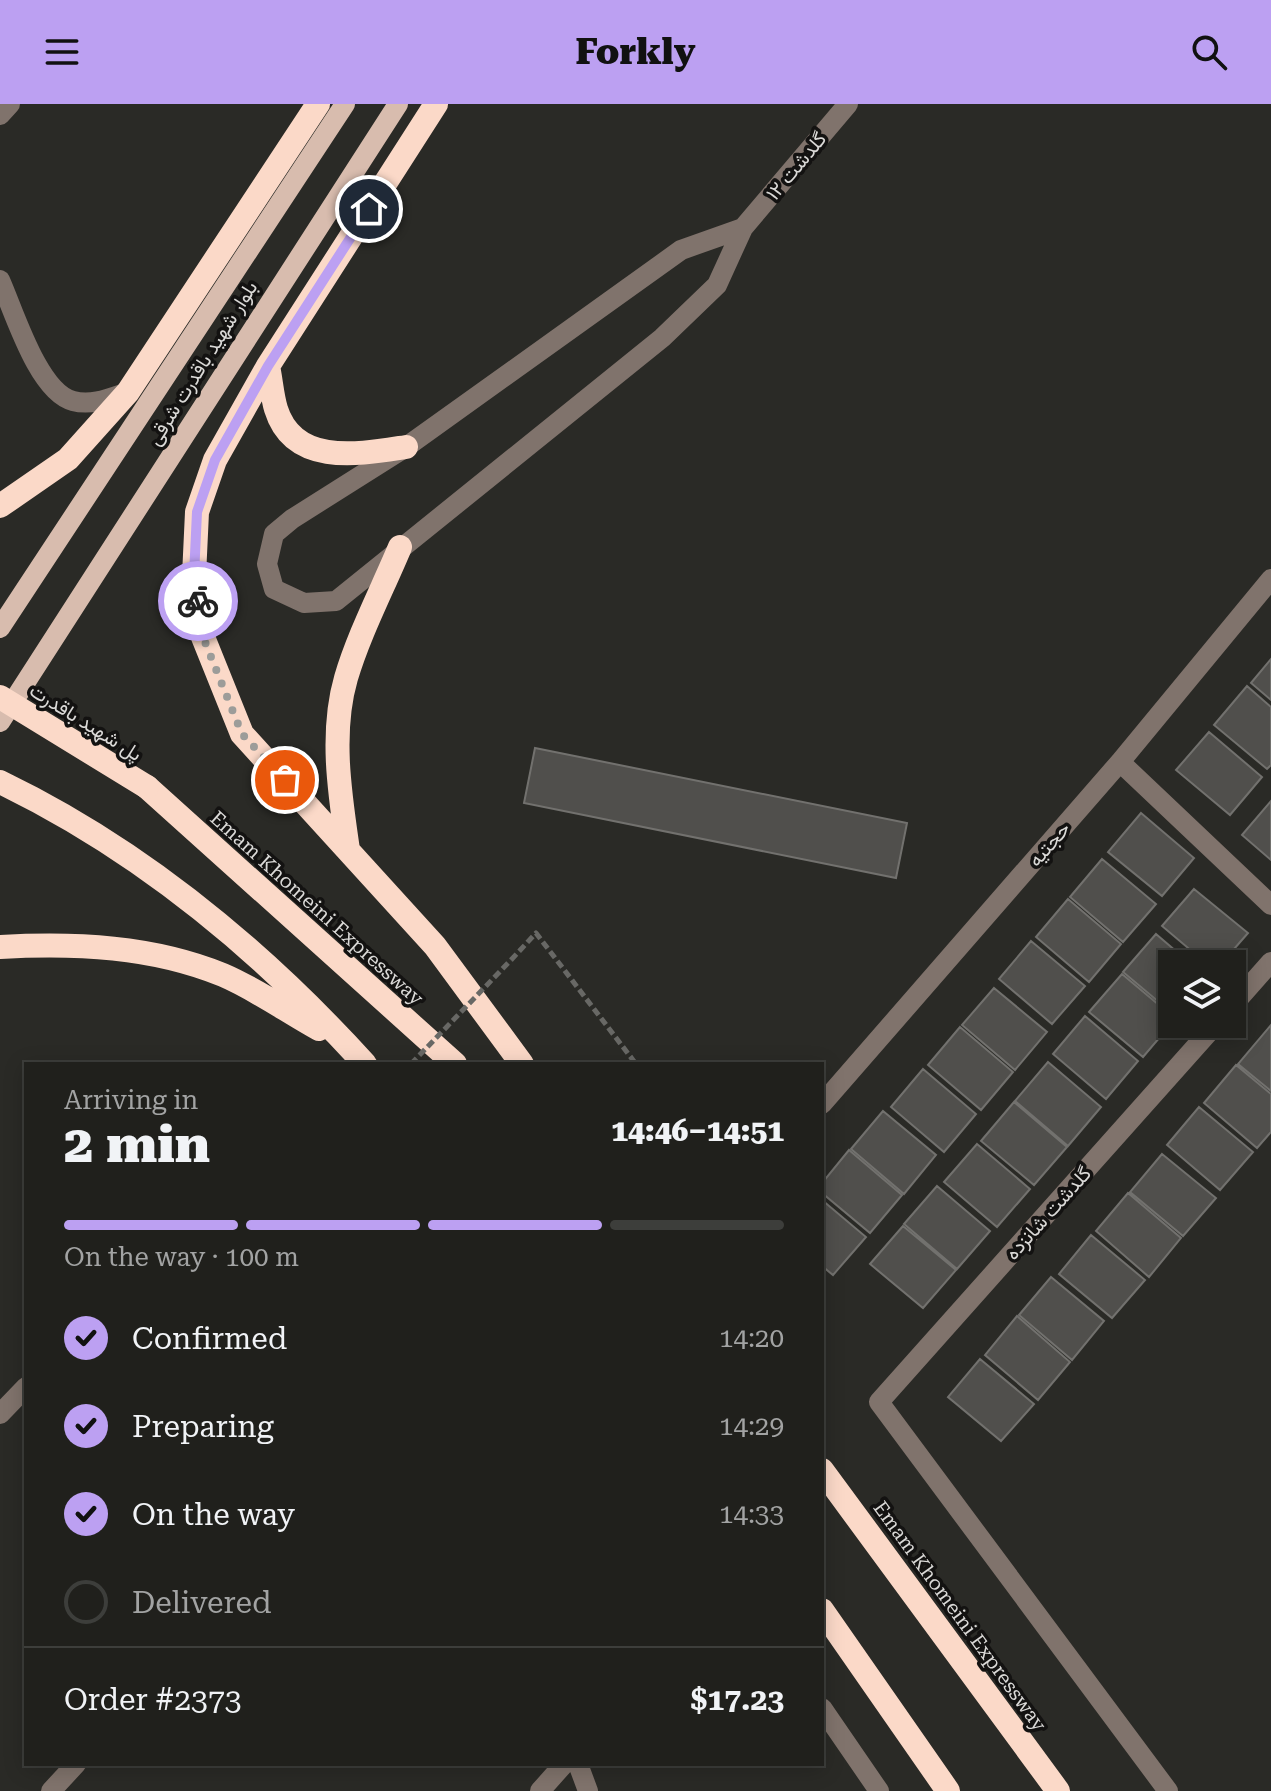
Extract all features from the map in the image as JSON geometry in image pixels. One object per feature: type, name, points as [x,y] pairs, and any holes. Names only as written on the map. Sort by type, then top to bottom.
[{"type":"highway","points":[[0,506],[68,459],[128,392],[318,104]]},
{"type":"highway","points":[[436,104],[268,366],[215,460],[197,512],[194,576],[203,637],[242,734],[435,946],[521,1062]]},
{"type":"highway","points":[[268,366],[277,411],[296,441],[341,456],[406,447]]},
{"type":"highway","points":[[348,850],[339,791],[339,733],[345,679],[400,547]]},
{"type":"highway","name":"پل شهید باقدرت","points":[[0,697],[147,787]]},
{"type":"highway","points":[[0,782],[48,805],[132,857],[234,936],[357,1055]]},
{"type":"highway","name":"Emam Khomeini Expressway","points":[[147,787],[453,1062]]},
{"type":"highway","points":[[0,947],[63,943],[142,951],[224,975],[357,1055]]},
{"type":"highway","name":"Emam Khomeini Expressway","points":[[824,1473],[1058,1791]]},
{"type":"highway","points":[[824,1613],[948,1791]]},
{"type":"main road","name":"بلوار شهید باقدرت شرقی","points":[[2,624],[345,104]]},
{"type":"main road","name":"بلوار شهید باقدرت شرقی","points":[[0,722],[398,104]]},
{"type":"street","points":[[0,115],[10,104]]},
{"type":"street","name":"گلدشت ۱۲","points":[[743,228],[848,104]]},
{"type":"street","points":[[743,228],[717,285],[662,338],[336,601],[304,603],[274,589],[267,564],[274,534],[283,526],[406,447],[681,250],[743,228]]},
{"type":"street","points":[[0,280],[45,382],[71,401],[96,402],[128,392]]},
{"type":"street","name":"حجتیه","points":[[824,1102],[1120,762],[1271,579]]},
{"type":"street","points":[[1120,762],[1271,905]]},
{"type":"street","points":[[1246,990],[1271,962]]},
{"type":"street","name":"گلدشت شانزده","points":[[1168,1791],[879,1402],[1204,1038]]},
{"type":"street","points":[[0,1414],[24,1389]]},
{"type":"street","points":[[824,1711],[879,1791]]},
{"type":"street","points":[[51,1791],[74,1766]]},
{"type":"street","points":[[545,1782],[562,1766]]},
{"type":"street","points":[[579,1766],[588,1791]]},
{"type":"path","points":[[413,1062],[536,933],[634,1062]]},
{"type":"building","points":[[1271,659],[1271,700],[1251,683]]},
{"type":"building","points":[[1247,686],[1271,707],[1271,765],[1267,769],[1214,725]]},
{"type":"building","points":[[1209,732],[1262,777],[1230,815],[1176,770]]},
{"type":"building","points":[[535,748],[907,823],[896,878],[524,803]]},
{"type":"building","points":[[1271,801],[1271,860],[1242,835]]},
{"type":"building","points":[[1141,813],[1194,858],[1162,896],[1108,852]]},
{"type":"building","points":[[1102,859],[1156,904],[1123,942],[1070,897]]},
{"type":"building","points":[[1194,889],[1248,933],[1233,950],[1190,950],[1162,926]]},
{"type":"building","points":[[1068,899],[1121,944],[1089,982],[1036,937]]},
{"type":"building","points":[[1156,934],[1175,950],[1158,950],[1158,1001],[1123,972]]},
{"type":"building","points":[[1031,941],[1085,986],[1052,1024],[999,979]]},
{"type":"building","points":[[1122,974],[1158,1004],[1159,1038],[1143,1057],[1089,1012]]},
{"type":"building","points":[[994,988],[1047,1032],[1015,1070],[962,1025]]},
{"type":"building","points":[[1085,1016],[1138,1061],[1106,1099],[1053,1054]]},
{"type":"building","points":[[1271,1025],[1271,1091],[1238,1064]]},
{"type":"building","points":[[960,1027],[1013,1072],[981,1110],[928,1065]]},
{"type":"building","points":[[1048,1062],[1101,1107],[1068,1146],[1015,1101]]},
{"type":"building","points":[[1236,1065],[1271,1094],[1271,1132],[1257,1148],[1204,1103]]},
{"type":"building","points":[[923,1069],[976,1114],[944,1152],[891,1107]]},
{"type":"building","points":[[1014,1102],[1067,1147],[1034,1185],[981,1141]]},
{"type":"building","points":[[1199,1107],[1253,1152],[1220,1190],[1167,1145]]},
{"type":"building","points":[[883,1111],[936,1155],[904,1194],[851,1149]]},
{"type":"building","points":[[977,1144],[1030,1189],[997,1227],[944,1182]]},
{"type":"building","points":[[849,1150],[902,1195],[870,1233],[824,1195],[824,1181]]},
{"type":"building","points":[[1162,1154],[1216,1198],[1183,1236],[1130,1192]]},
{"type":"building","points":[[937,1186],[990,1231],[957,1269],[904,1224]]},
{"type":"building","points":[[1128,1193],[1181,1238],[1149,1277],[1096,1231]]},
{"type":"building","points":[[824,1202],[866,1237],[833,1275],[824,1268]]},
{"type":"building","points":[[903,1226],[956,1270],[923,1308],[870,1264]]},
{"type":"building","points":[[1091,1235],[1145,1280],[1112,1318],[1059,1274]]},
{"type":"building","points":[[1051,1277],[1104,1321],[1072,1360],[1019,1315]]},
{"type":"building","points":[[1017,1316],[1070,1362],[1038,1400],[985,1355]]},
{"type":"building","points":[[980,1359],[1034,1404],[1001,1441],[948,1397]]},
{"type":"way so far","points":[[198,601],[203,637],[242,734],[285,780]]},
{"type":"route","points":[[198,601],[194,576],[197,512],[215,460],[268,366],[369,209]]}]
